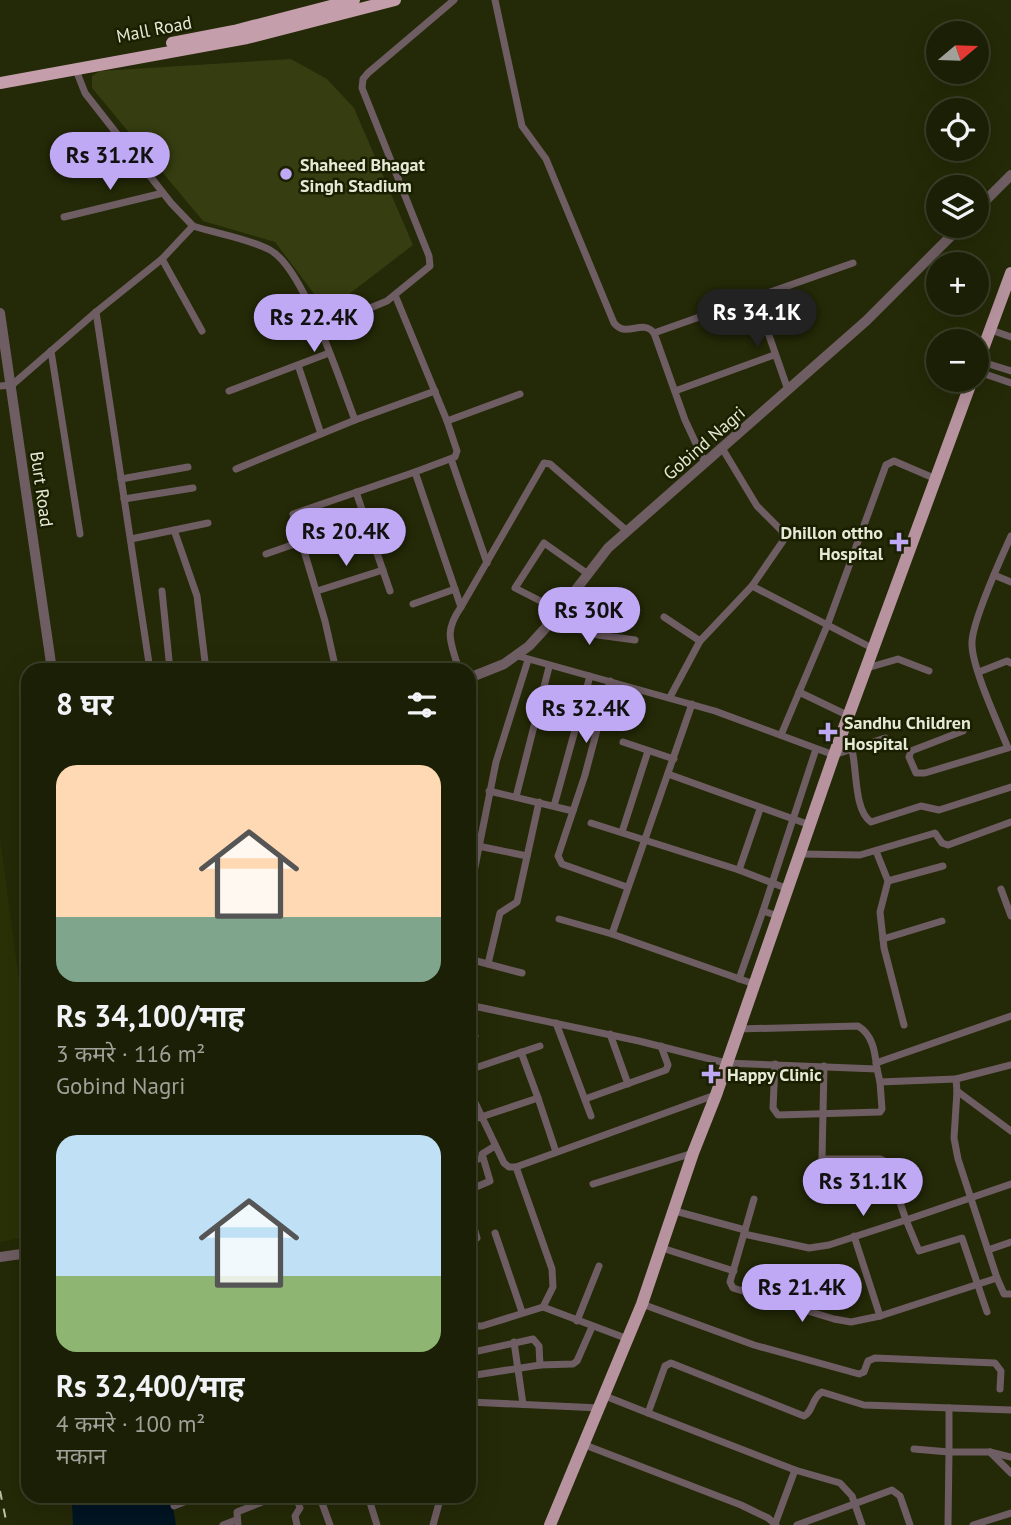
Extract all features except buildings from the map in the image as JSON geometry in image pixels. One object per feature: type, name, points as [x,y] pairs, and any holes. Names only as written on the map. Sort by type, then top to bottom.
[{"type":"highway","name":"Mall Road","points":[[0,75],[234,31],[354,0]]},
{"type":"highway","points":[[0,83],[258,35],[395,0]]},
{"type":"main road","points":[[989,335],[1011,273]]},
{"type":"main road","points":[[550,1525],[642,1304],[834,755],[968,392]]},
{"type":"street","points":[[320,329],[373,308],[396,295],[427,270],[431,261],[362,88],[363,79],[454,0]]},
{"type":"street","points":[[495,0],[522,126],[546,159],[605,306],[618,328],[630,330],[644,326],[654,333],[690,431],[705,463]]},
{"type":"street","points":[[76,70],[80,83],[92,102],[163,193],[193,226],[272,251],[285,263],[320,329],[355,420]]},
{"type":"street","points":[[989,197],[1011,175]]},
{"type":"street","points":[[64,218],[163,193]]},
{"type":"street","points":[[0,386],[12,385],[162,259],[193,226]]},
{"type":"street","name":"Gobind Nagri","points":[[476,675],[523,658],[608,548],[866,321],[949,238]]},
{"type":"street","points":[[162,259],[202,331]]},
{"type":"street","points":[[654,333],[853,263]]},
{"type":"street","points":[[334,663],[317,592],[293,514],[457,455],[447,421],[396,295]]},
{"type":"street","points":[[756,298],[788,390]]},
{"type":"street","points":[[96,312],[149,663]]},
{"type":"street","name":"Burt Road","points":[[0,313],[51,663]]},
{"type":"street","points":[[991,330],[1011,337]]},
{"type":"street","points":[[51,351],[80,534]]},
{"type":"street","points":[[229,391],[329,353]]},
{"type":"street","points":[[675,390],[774,355]]},
{"type":"street","points":[[298,365],[321,434]]},
{"type":"street","points":[[989,368],[1011,371]]},
{"type":"street","points":[[989,373],[1011,383]]},
{"type":"street","points":[[236,469],[355,420],[435,391]]},
{"type":"street","points":[[447,421],[520,394]]},
{"type":"street","points":[[670,697],[700,641],[752,586],[774,557],[784,536],[757,506],[722,448]]},
{"type":"street","points":[[451,459],[487,563]]},
{"type":"street","points":[[781,735],[827,626],[888,463],[894,461],[936,479]]},
{"type":"street","points":[[457,663],[449,629],[451,621],[544,463],[550,464],[627,531]]},
{"type":"street","points":[[121,478],[188,467]]},
{"type":"street","points":[[415,472],[461,607]]},
{"type":"street","points":[[124,499],[193,488]]},
{"type":"street","points":[[356,492],[390,591]]},
{"type":"street","points":[[266,554],[366,519]]},
{"type":"street","points":[[131,539],[208,523]]},
{"type":"street","points":[[174,530],[197,596],[205,663]]},
{"type":"street","points":[[963,732],[911,751],[909,757],[916,773],[925,774],[1009,747],[979,672],[972,643],[994,575],[1011,536]]},
{"type":"street","points":[[560,611],[515,588],[544,543],[588,574]]},
{"type":"street","points":[[317,592],[383,570]]},
{"type":"street","points":[[994,575],[1011,582]]},
{"type":"street","points":[[752,586],[874,649]]},
{"type":"street","points":[[413,604],[455,589]]},
{"type":"street","points":[[162,591],[169,663]]},
{"type":"street","points":[[664,617],[700,641]]},
{"type":"street","points":[[551,622],[588,633],[635,640]]},
{"type":"street","points":[[476,856],[489,791],[523,658],[670,697],[834,755],[885,738]]},
{"type":"street","points":[[867,668],[898,659],[929,671]]},
{"type":"street","points":[[979,672],[1009,662],[1011,672]]},
{"type":"street","points":[[516,797],[549,667]]},
{"type":"street","points":[[554,806],[590,676]]},
{"type":"street","points":[[610,681],[558,856],[559,860],[570,867],[627,887]]},
{"type":"street","points":[[799,692],[849,716]]},
{"type":"street","points":[[612,934],[692,704]]},
{"type":"street","points":[[623,742],[674,759]]},
{"type":"street","points":[[739,979],[816,748]]},
{"type":"street","points":[[852,750],[860,804],[866,818],[871,822],[921,806],[939,810],[1011,787]]},
{"type":"street","points":[[622,832],[648,751]]},
{"type":"street","points":[[668,774],[810,825]]},
{"type":"street","points":[[489,791],[573,811]]},
{"type":"street","points":[[488,964],[500,913],[517,902],[539,802]]},
{"type":"street","points":[[740,870],[760,809]]},
{"type":"street","points":[[801,854],[860,855],[930,834],[937,835],[942,843],[948,845],[1011,822]]},
{"type":"street","points":[[591,823],[740,870],[788,889]]},
{"type":"street","points":[[478,846],[527,856]]},
{"type":"street","points":[[876,851],[888,881],[881,904],[883,939],[904,1025]]},
{"type":"street","points":[[888,881],[943,866]]},
{"type":"street","points":[[1001,889],[1011,916]]},
{"type":"street","points":[[763,911],[778,916]]},
{"type":"street","points":[[559,919],[612,934],[754,984]]},
{"type":"street","points":[[883,939],[942,921]]},
{"type":"street","points":[[476,961],[522,972]]},
{"type":"street","points":[[476,1007],[610,1034],[726,1063],[824,1066],[876,1066],[1011,1016]]},
{"type":"street","points":[[556,1023],[591,1116]]},
{"type":"street","points":[[738,1029],[858,1026],[866,1031],[872,1041],[882,1109],[880,1112],[778,1115],[775,1113],[775,1064]]},
{"type":"street","points":[[610,1034],[628,1084]]},
{"type":"street","points":[[476,1068],[540,1046]]},
{"type":"street","points":[[585,1099],[666,1070],[661,1046]]},
{"type":"street","points":[[521,1052],[556,1152]]},
{"type":"street","points":[[880,1082],[957,1079],[1011,1065]]},
{"type":"street","points":[[824,1066],[823,1177],[827,1184],[860,1184]]},
{"type":"street","points":[[957,1079],[954,1138],[958,1159],[997,1278],[1004,1294],[1011,1294]]},
{"type":"street","points":[[957,1091],[1011,1131]]},
{"type":"street","points":[[476,1107],[504,1163],[509,1167],[516,1167],[716,1095]]},
{"type":"street","points":[[476,1118],[538,1098]]},
{"type":"street","points":[[476,1187],[490,1181],[482,1158],[484,1151],[495,1146]]},
{"type":"street","points":[[593,1184],[693,1153]]},
{"type":"street","points":[[476,1160],[482,1158]]},
{"type":"street","points":[[822,1158],[880,1159],[886,1162],[916,1248],[919,1251],[962,1238],[987,1312]]},
{"type":"street","points":[[516,1167],[552,1269],[552,1287],[543,1307]]},
{"type":"street","points":[[675,1211],[809,1248],[829,1245],[1011,1184]]},
{"type":"street","points":[[754,1199],[730,1282],[733,1288],[834,1320],[850,1322],[880,1316],[997,1278]]},
{"type":"street","points":[[495,1233],[522,1312]]},
{"type":"street","points":[[854,1236],[880,1316]]},
{"type":"street","points":[[988,1250],[1011,1242]]},
{"type":"street","points":[[662,1248],[734,1271]]},
{"type":"street","points":[[0,1257],[21,1254]]},
{"type":"street","points":[[577,1321],[599,1266]]},
{"type":"street","points":[[642,1304],[754,1345],[859,1374],[864,1372],[868,1360],[875,1358],[995,1363],[1001,1371],[1000,1389]]},
{"type":"street","points":[[476,1326],[543,1307],[628,1339]]},
{"type":"street","points":[[476,1375],[540,1365],[573,1364],[577,1361],[592,1327]]},
{"type":"street","points":[[476,1351],[533,1339],[539,1346],[540,1365]]},
{"type":"street","points":[[514,1342],[523,1404]]},
{"type":"street","points":[[648,1413],[665,1366],[671,1363],[804,1416],[817,1395],[822,1392],[864,1405],[1011,1410]]},
{"type":"street","points":[[476,1402],[603,1402],[648,1413],[795,1469],[840,1483],[849,1491],[862,1525]]},
{"type":"street","points":[[948,1525],[949,1408]]},
{"type":"street","points":[[585,1445],[741,1505],[776,1524],[795,1469]]},
{"type":"street","points":[[914,1449],[1010,1455]]},
{"type":"street","points":[[990,1452],[1011,1473]]},
{"type":"street","points":[[797,1525],[816,1522],[854,1504],[895,1490],[900,1496],[910,1525]]},
{"type":"street","points":[[174,1506],[182,1503]]},
{"type":"street","points":[[222,1525],[237,1522],[237,1512],[260,1503]]},
{"type":"street","points":[[297,1525],[295,1516],[300,1508],[298,1503]]},
{"type":"street","points":[[322,1503],[330,1525]]},
{"type":"street","points":[[370,1503],[377,1525]]},
{"type":"street","points":[[433,1525],[439,1503]]},
{"type":"street","points":[[973,1525],[1011,1513]]},
{"type":"shaded area","points":[[291,59],[327,79],[354,108],[413,245],[327,311],[275,242],[203,221],[92,88],[92,76],[100,71]]},
{"type":"shaded area","points":[[0,838],[21,996],[21,1238],[0,1242]]},
{"type":"water","points":[[72,1503],[172,1503],[176,1525],[73,1525]]},
{"type":"railway","points":[[0,1491],[7,1525]]},
{"type":"place","name":"Shaheed Bhagat Singh Stadium","points":[[286,174]]},
{"type":"place","name":"Dhillon ottho Hospital","points":[[899,542]]},
{"type":"place","name":"Sandhu Children Hospital","points":[[828,732]]},
{"type":"place","name":"Happy Clinic","points":[[711,1074]]}]
